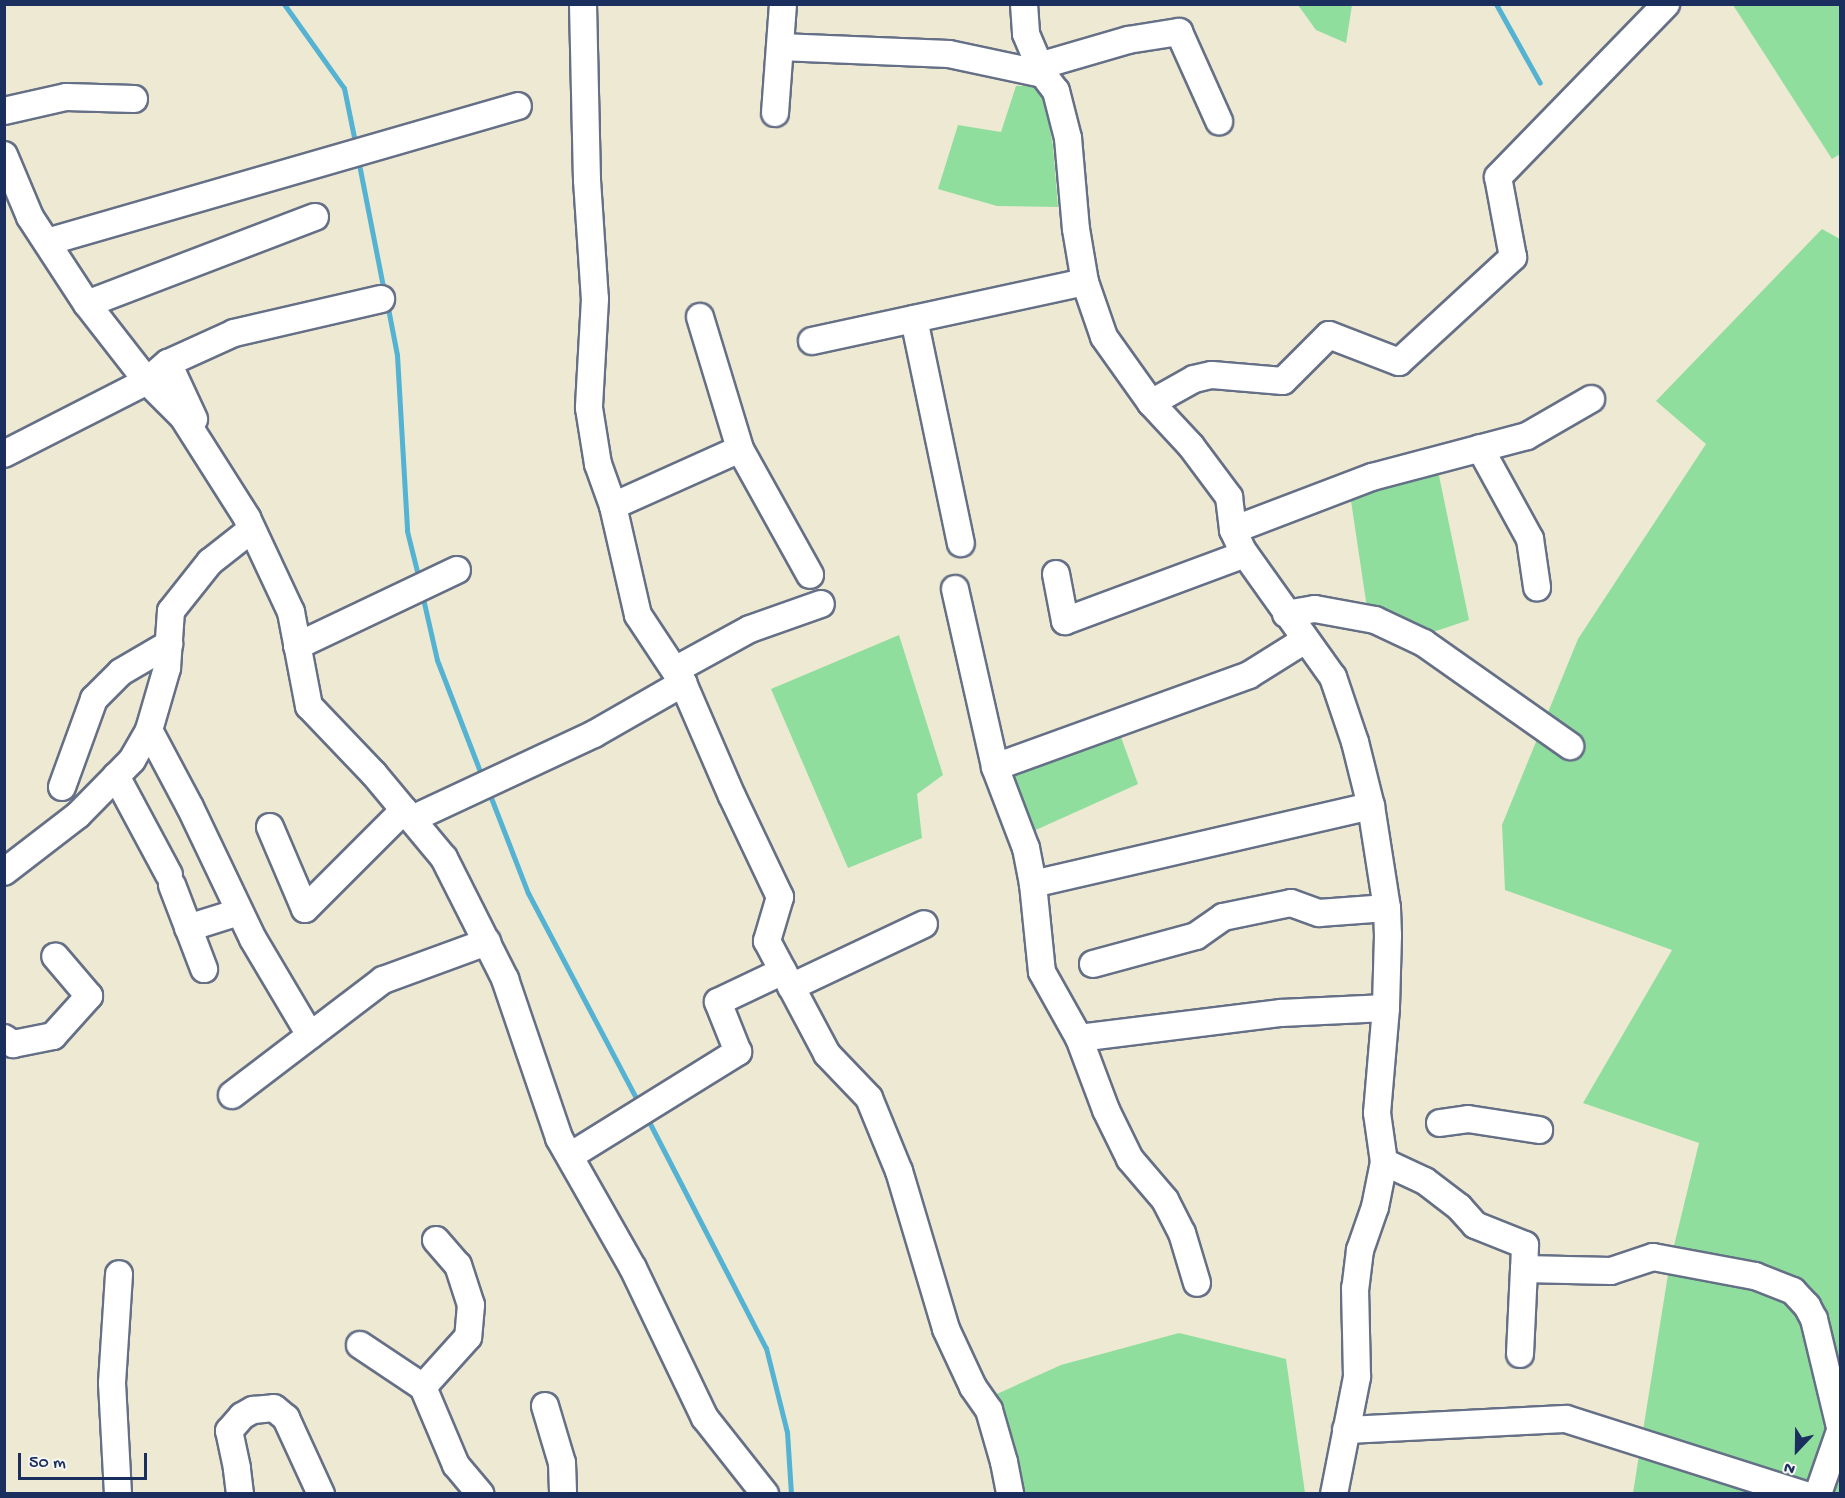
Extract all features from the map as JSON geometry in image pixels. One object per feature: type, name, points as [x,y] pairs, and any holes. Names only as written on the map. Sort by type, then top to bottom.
[{"type":"street","points":[[583,4],[586,180],[595,299],[589,408],[598,464],[612,506],[638,615],[679,677],[780,897],[767,941],[827,1054],[869,1098],[898,1171],[946,1329],[974,1388],[989,1410],[1004,1462],[1010,1494]]},
{"type":"street","points":[[776,113],[783,4]]},
{"type":"street","points":[[1024,4],[1026,34],[1041,70],[1056,91],[1068,138],[1084,282],[1104,337],[1151,403],[1191,446],[1228,497],[1233,530],[1245,554],[1333,677],[1355,742],[1371,806],[1387,908],[1386,1008],[1377,1113],[1384,1162],[1375,1207],[1360,1250],[1355,1288],[1357,1377],[1334,1494]]},
{"type":"street","points":[[1151,403],[1194,379],[1212,375],[1283,381],[1329,335],[1399,362],[1513,257],[1498,177],[1666,4]]},
{"type":"street","points":[[780,47],[949,54],[1041,70],[1128,40],[1179,32],[1219,121]]},
{"type":"street","points":[[4,111],[66,97],[134,99]]},
{"type":"street","points":[[47,242],[518,106]]},
{"type":"street","points":[[4,155],[30,216],[87,304],[147,381],[183,417],[216,466],[252,529],[291,612],[309,706],[444,858],[505,979],[560,1138],[633,1268],[705,1418],[765,1494]]},
{"type":"street","points":[[87,304],[315,217]]},
{"type":"street","points":[[812,341],[1084,282]]},
{"type":"street","points":[[4,454],[147,381],[168,363],[234,333],[381,299]]},
{"type":"street","points":[[700,317],[740,449],[810,575]]},
{"type":"street","points":[[914,319],[961,543]]},
{"type":"street","points":[[168,363],[216,466]]},
{"type":"street","points":[[1233,530],[1372,477],[1527,436],[1591,399]]},
{"type":"street","points":[[1480,448],[1530,539],[1537,586]]},
{"type":"street","points":[[612,506],[740,449]]},
{"type":"street","points":[[4,872],[78,816],[132,760],[149,730],[167,668],[171,611],[210,561],[252,529]]},
{"type":"street","points":[[1056,574],[1065,621],[1245,554]]},
{"type":"street","points":[[297,646],[457,570]]},
{"type":"street","points":[[956,589],[995,767],[1026,848],[1034,884],[1042,972],[1079,1038],[1106,1110],[1130,1159],[1165,1200],[1182,1233],[1197,1283]]},
{"type":"street","points":[[270,827],[305,909],[408,815],[594,734],[750,630],[821,604]]},
{"type":"street","points":[[1286,614],[1315,609],[1375,620],[1424,643],[1570,746]]},
{"type":"street","points":[[995,767],[1249,675],[1297,645],[1303,636]]},
{"type":"street","points":[[62,787],[94,699],[121,672],[169,644]]},
{"type":"street","points":[[149,730],[190,807],[239,912],[310,1035]]},
{"type":"street","points":[[116,776],[170,880],[204,969]]},
{"type":"street","points":[[1034,884],[1371,806]]},
{"type":"street","points":[[1093,964],[1196,936],[1223,917],[1291,903],[1319,913],[1387,908]]},
{"type":"street","points":[[188,928],[239,912]]},
{"type":"street","points":[[570,1156],[738,1053],[718,1002],[787,979],[924,924]]},
{"type":"street","points":[[232,1095],[383,980],[487,942]]},
{"type":"street","points":[[4,1038],[13,1044],[53,1036],[89,996],[56,956]]},
{"type":"street","points":[[1079,1038],[1281,1013],[1386,1008]]},
{"type":"street","points":[[1440,1123],[1467,1119],[1539,1130]]},
{"type":"street","points":[[1384,1162],[1425,1181],[1459,1207],[1475,1225],[1525,1245],[1520,1354]]},
{"type":"street","points":[[423,1387],[468,1336],[471,1305],[458,1265],[436,1240]]},
{"type":"street","points":[[1524,1269],[1611,1271],[1653,1257],[1714,1267],[1776,1282],[1793,1291],[1807,1306],[1814,1319],[1840,1429],[1818,1494]]},
{"type":"street","points":[[118,1494],[112,1383],[119,1274]]},
{"type":"street","points":[[360,1344],[423,1387],[456,1465],[480,1494]]},
{"type":"street","points":[[545,1406],[562,1463],[563,1494]]},
{"type":"street","points":[[240,1494],[229,1431],[248,1413],[274,1408],[286,1418],[321,1494]]},
{"type":"street","points":[[1346,1430],[1566,1419],[1803,1494]]},
{"type":"green space","points":[[1298,5],[1352,5],[1346,43],[1316,30]]},
{"type":"green space","points":[[1733,5],[1840,5],[1840,154],[1832,159]]},
{"type":"green space","points":[[1016,86],[1042,86],[1053,146],[1058,207],[997,206],[938,189],[958,125],[1001,132]]},
{"type":"green space","points":[[1822,229],[1840,239],[1840,1493],[1633,1493],[1670,1262],[1699,1143],[1583,1103],[1672,950],[1505,890],[1502,825],[1578,639],[1706,444],[1656,401]]},
{"type":"green space","points":[[1437,466],[1469,620],[1433,632],[1367,608],[1350,494]]},
{"type":"green space","points":[[899,635],[943,775],[917,794],[922,838],[848,868],[771,689]]},
{"type":"green space","points":[[1118,729],[1138,784],[1029,833],[1004,771]]},
{"type":"green space","points":[[1179,1333],[1286,1359],[1305,1493],[1025,1493],[990,1397],[1061,1365]]},
{"type":"waterway","points":[[284,4],[344,88],[356,147]]},
{"type":"waterway","points":[[1496,4],[1540,83]]},
{"type":"waterway","points":[[358,159],[384,291]]},
{"type":"waterway","points":[[387,303],[397,355],[407,531],[419,579]]},
{"type":"waterway","points":[[422,594],[437,660],[483,779]]},
{"type":"waterway","points":[[488,790],[528,893],[640,1105]]},
{"type":"waterway","points":[[646,1116],[766,1348],[787,1432],[791,1494]]}]
